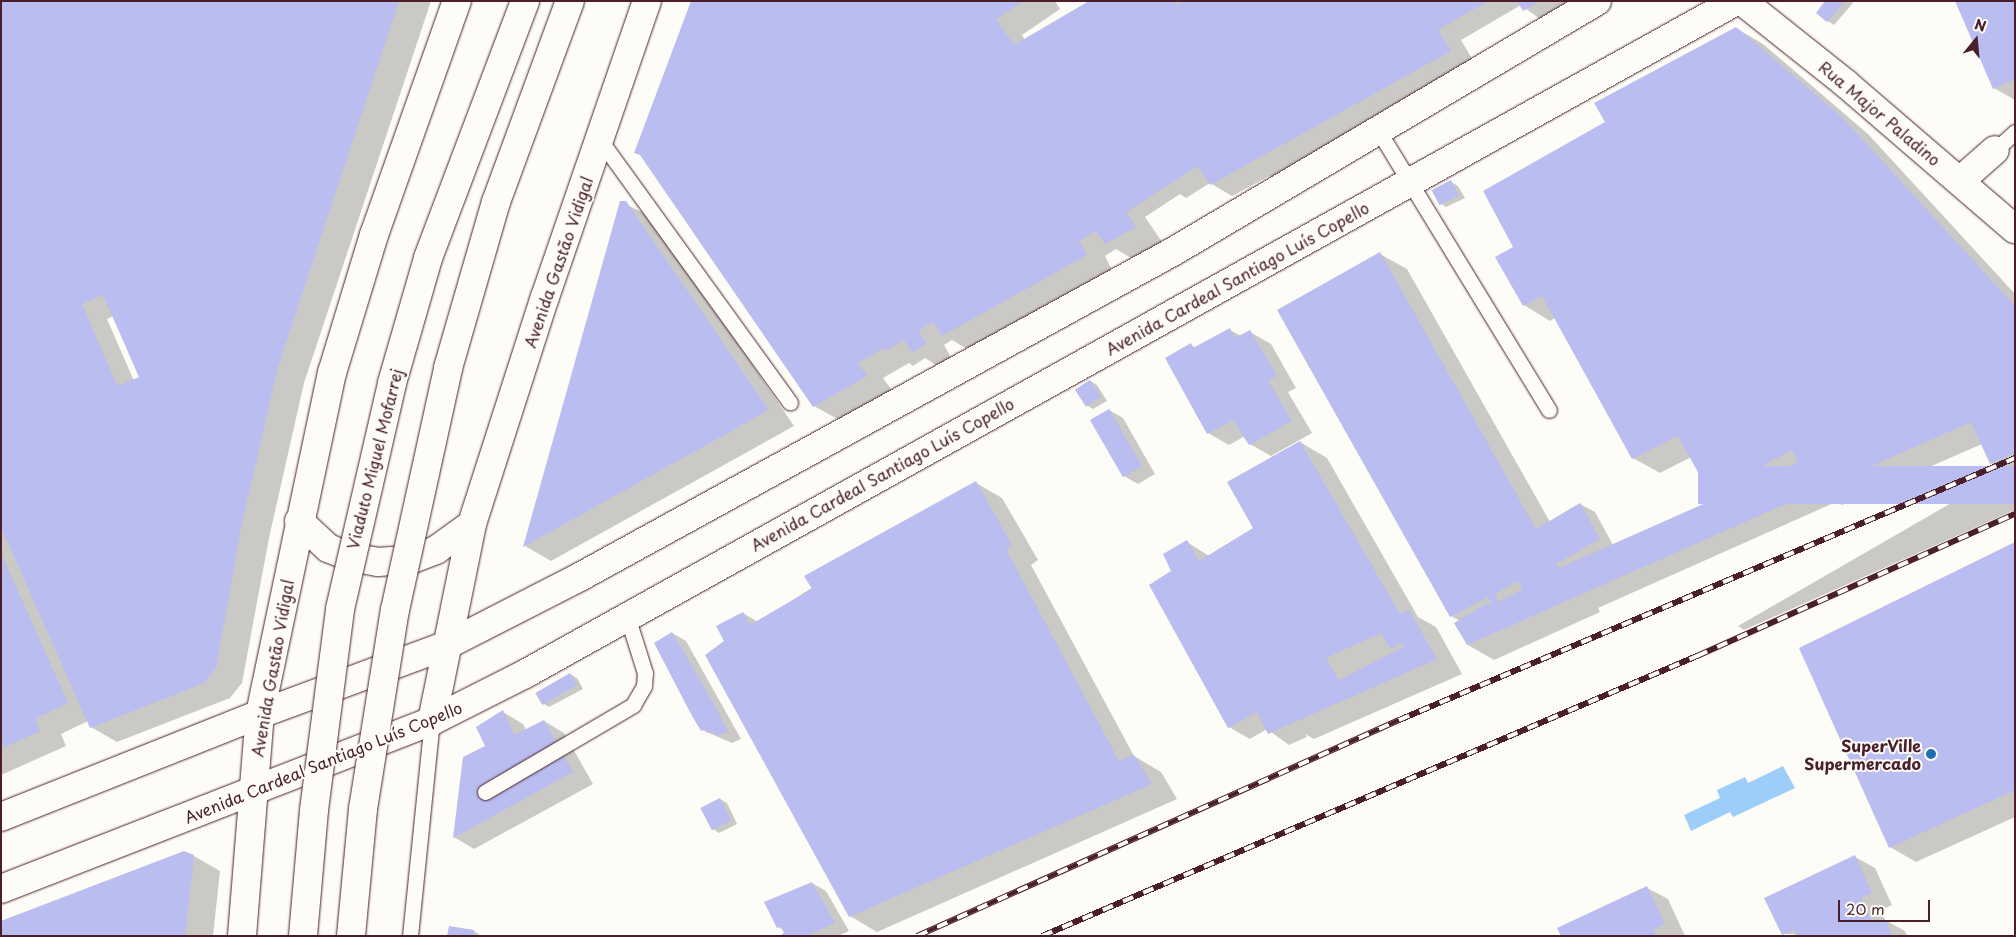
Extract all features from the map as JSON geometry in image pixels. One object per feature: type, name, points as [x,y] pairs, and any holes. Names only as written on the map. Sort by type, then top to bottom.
[{"type":"main road","name":"Avenida Gastão Vidigal","points":[[242,936],[251,793],[260,714],[299,521],[332,373],[368,253],[457,1]]},
{"type":"main road","name":"Viaduto Miguel Mofarrej","points":[[303,936],[314,810],[340,609],[392,383],[428,258],[525,1]]},
{"type":"main road","points":[[351,936],[363,809],[395,610],[448,368],[496,202],[570,1]]},
{"type":"main road","name":"Avenida Gastão Vidigal","points":[[432,721],[445,646],[472,524],[545,297],[646,1]]},
{"type":"main road","points":[[1,817],[260,714],[445,646],[578,578],[1176,250],[1597,1]]},
{"type":"main road","name":"Avenida Cardeal Santiago Luís Copello","points":[[1,890],[432,721],[525,674],[1736,1]]},
{"type":"main road","name":"Rua Major Paladino","points":[[1742,1],[1962,180],[2015,229]]},
{"type":"main road","points":[[1962,180],[2005,141]]},
{"type":"main road","points":[[299,521],[328,548],[350,557],[378,562],[410,560],[436,550],[472,524]]},
{"type":"lane","points":[[1378,130],[1549,410]]},
{"type":"lane","points":[[600,140],[790,402]]},
{"type":"lane","points":[[485,792],[633,705],[644,686],[645,674],[628,616]]},
{"type":"lane","points":[[410,936],[432,721]]},
{"type":"water","points":[[1783,766],[1795,788],[1733,817],[1730,812],[1691,831],[1684,815],[1720,798],[1717,790],[1745,777],[1748,783]]},
{"type":"building","points":[[1,1],[399,1],[278,367],[242,523],[216,668],[204,683],[90,728],[1,527]],"holes":[[[103,295],[139,377],[117,386],[82,304]]]},
{"type":"building","points":[[691,1],[1023,1],[996,19],[1014,45],[1089,1],[1175,1],[1177,5],[1185,1],[1488,1],[1438,30],[1451,51],[1210,185],[1198,166],[1126,212],[1136,227],[1105,244],[1096,231],[1079,241],[1087,255],[942,336],[933,322],[918,330],[927,344],[912,352],[904,340],[886,351],[883,348],[858,363],[867,376],[813,407],[640,155],[634,153]]},
{"type":"building","points":[[1517,1],[1540,1],[1523,11]]},
{"type":"building","points":[[1825,1],[1845,1],[1827,22],[1816,13]]},
{"type":"building","points":[[1955,1],[2015,1],[2015,79],[1993,89]]},
{"type":"building","points":[[1736,27],[1842,117],[2015,306],[2015,453],[1990,464],[1971,422],[1467,645],[1454,623],[1486,604],[1492,605],[1488,597],[1450,617],[1277,310],[1380,252],[1536,529],[1580,503],[1600,539],[1556,564],[1559,568],[1798,462],[1792,450],[1710,494],[1678,436],[1632,459],[1542,296],[1523,306],[1495,257],[1513,247],[1483,191],[1605,122],[1594,103]],"holes":[[[1518,581],[1522,590],[1498,602],[1495,594]]]},
{"type":"building","points":[[1451,180],[1459,195],[1440,205],[1432,190]]},
{"type":"building","points":[[620,201],[626,201],[769,410],[523,547]]},
{"type":"building","points":[[1230,328],[1235,338],[1250,330],[1277,376],[1268,380],[1292,421],[1249,445],[1233,420],[1207,434],[1165,358],[1191,343],[1193,348]]},
{"type":"building","points":[[1090,380],[1101,397],[1086,407],[1075,390]]},
{"type":"building","points":[[1109,409],[1142,466],[1123,477],[1090,420]]},
{"type":"building","points":[[1300,441],[1400,614],[1409,610],[1437,659],[1268,734],[1257,712],[1228,728],[1149,585],[1171,571],[1163,554],[1187,540],[1199,561],[1253,528],[1227,482]],"holes":[[[1381,633],[1390,649],[1401,643],[1405,646],[1339,680],[1326,658]]]},
{"type":"building","points":[[1698,466],[2015,466],[2015,504],[1698,504]]},
{"type":"building","points":[[976,481],[1012,545],[1006,549],[1119,761],[1134,755],[1152,784],[849,917],[705,655],[724,641],[716,626],[743,612],[750,625],[812,589],[804,576]]},
{"type":"building","points":[[2015,542],[2015,790],[1889,848],[1799,648]]},
{"type":"building","points":[[1,553],[68,703],[35,719],[40,731],[1,749]]},
{"type":"building","points":[[672,632],[728,731],[717,736],[713,731],[707,733],[705,729],[701,731],[691,714],[654,643]]},
{"type":"building","points":[[570,673],[577,685],[542,705],[535,693]]},
{"type":"building","points":[[503,710],[514,735],[544,720],[573,772],[453,838],[463,757],[485,746],[476,727]]},
{"type":"building","points":[[720,798],[731,820],[712,830],[700,808]]},
{"type":"building","points":[[184,851],[194,855],[185,936],[1,936],[1,921]]},
{"type":"building","points":[[1855,855],[1872,893],[1861,898],[1873,923],[1884,918],[1893,936],[1796,936],[1794,930],[1782,935],[1764,898]]},
{"type":"building","points":[[812,882],[835,923],[806,936],[779,936],[784,933],[781,926],[777,928],[764,902]]},
{"type":"building","points":[[1647,886],[1665,924],[1654,929],[1657,936],[1561,936],[1557,928]]},
{"type":"building","points":[[449,926],[474,930],[474,936],[447,936]]},
{"type":"railway","points":[[917,936],[1399,720],[2015,458]]},
{"type":"railway","points":[[1042,936],[1697,656],[2015,514]]},
{"type":"place","name":"SuperVille Supermercado","points":[[1931,754]]}]
